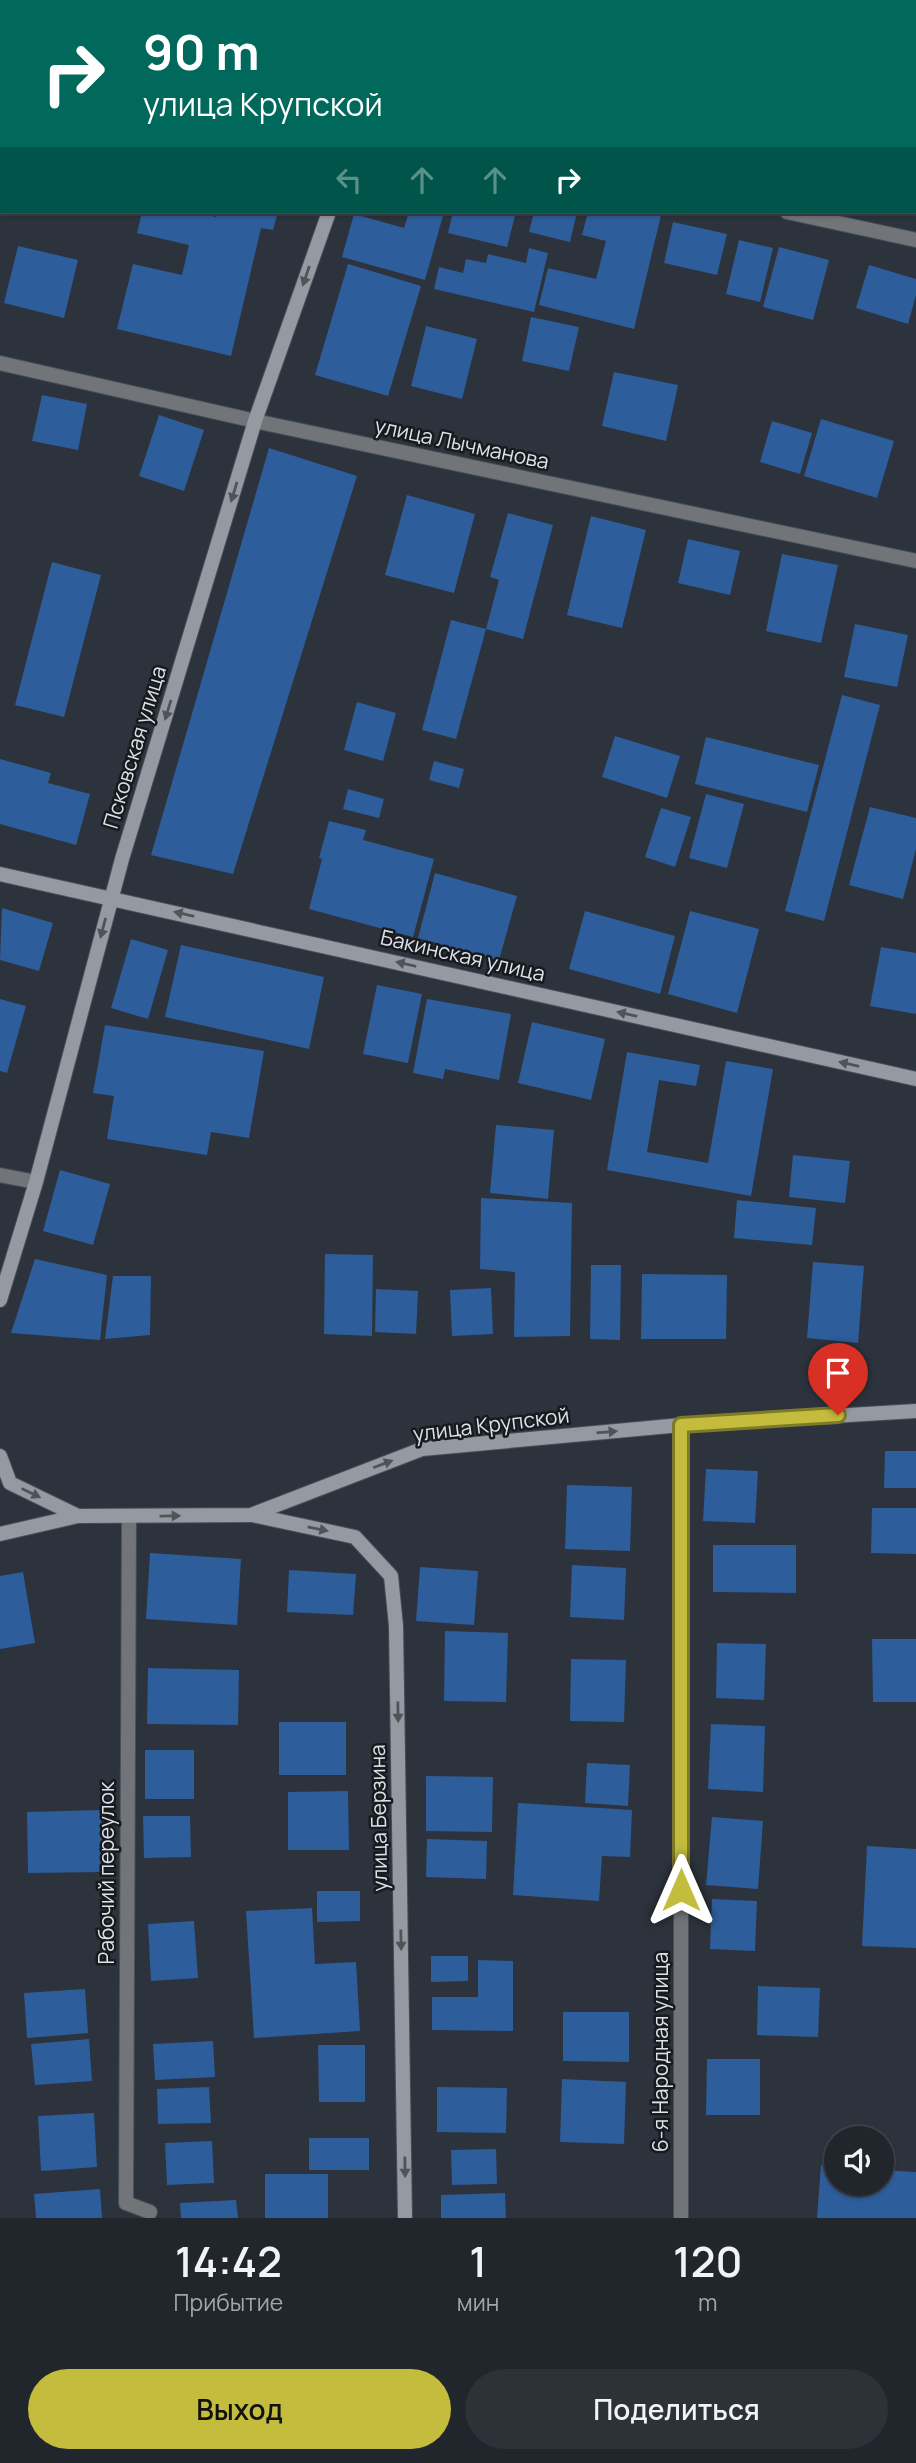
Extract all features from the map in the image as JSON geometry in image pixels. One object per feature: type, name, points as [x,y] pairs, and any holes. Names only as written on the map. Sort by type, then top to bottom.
[{"type":"main road","name":"Псковская улица","points":[[0,1300],[36,1182],[111,897],[255,421],[328,214]]},
{"type":"main road","name":"Бакинская улица","points":[[0,874],[916,1079]]},
{"type":"main road","name":"улица Крупской","points":[[0,1534],[78,1516],[251,1515],[422,1450],[681,1425],[916,1411]]},
{"type":"main road","points":[[0,1456],[10,1483],[78,1516]]},
{"type":"main road","name":"улица Берзина","points":[[251,1515],[355,1537],[391,1576],[397,1640],[405,2218]]},
{"type":"street","points":[[796,214],[916,240]]},
{"type":"street","name":"улица Лычманова","points":[[0,363],[255,421],[916,561]]},
{"type":"street","points":[[0,1175],[36,1182]]},
{"type":"street","name":"6-я Народная улица","points":[[681,1425],[681,2218]]},
{"type":"street","name":"Рабочий переулок","points":[[129,1516],[126,2203],[150,2212]]},
{"type":"building","points":[[142,214],[203,214],[216,217],[217,214],[277,214],[273,230],[261,228],[231,356],[117,329],[133,264],[182,275],[189,245],[137,233]]},
{"type":"building","points":[[354,214],[404,228],[408,214],[443,214],[425,280],[342,257]]},
{"type":"building","points":[[453,214],[515,214],[507,247],[448,233]]},
{"type":"building","points":[[534,214],[577,214],[570,242],[529,232]]},
{"type":"building","points":[[587,214],[661,215],[634,329],[539,305],[548,268],[596,279],[606,241],[582,235]]},
{"type":"building","points":[[673,222],[727,234],[717,275],[664,263]]},
{"type":"building","points":[[739,240],[773,248],[760,302],[726,294]]},
{"type":"building","points":[[18,246],[78,260],[64,318],[4,303]]},
{"type":"building","points":[[779,247],[829,260],[813,320],[763,307]]},
{"type":"building","points":[[529,248],[548,253],[534,312],[434,289],[439,267],[463,273],[466,259],[486,263],[488,254],[526,263]]},
{"type":"building","points":[[348,264],[421,286],[388,396],[315,375]]},
{"type":"building","points":[[869,265],[916,279],[916,295],[908,324],[856,308]]},
{"type":"building","points":[[531,317],[579,327],[569,371],[522,361]]},
{"type":"building","points":[[426,326],[477,339],[462,399],[411,386]]},
{"type":"building","points":[[614,372],[678,385],[666,441],[602,426]]},
{"type":"building","points":[[42,395],[87,404],[78,450],[32,441]]},
{"type":"building","points":[[159,415],[204,430],[184,491],[139,476]]},
{"type":"building","points":[[821,419],[894,441],[877,498],[804,476]]},
{"type":"building","points":[[772,421],[812,433],[800,474],[760,462]]},
{"type":"building","points":[[269,448],[357,476],[233,874],[151,855]]},
{"type":"building","points":[[407,495],[475,514],[454,593],[385,575]]},
{"type":"building","points":[[508,513],[553,525],[523,639],[486,629],[499,580],[490,577]]},
{"type":"building","points":[[591,516],[646,530],[622,628],[567,615]]},
{"type":"building","points":[[688,539],[740,551],[730,595],[678,583]]},
{"type":"building","points":[[782,554],[838,565],[821,643],[766,631]]},
{"type":"building","points":[[52,562],[101,575],[64,717],[15,705]]},
{"type":"building","points":[[451,620],[486,629],[456,739],[422,730]]},
{"type":"building","points":[[855,624],[908,635],[897,687],[844,677]]},
{"type":"building","points":[[842,695],[880,705],[824,921],[785,911]]},
{"type":"building","points":[[357,702],[396,713],[383,761],[344,750]]},
{"type":"building","points":[[615,736],[680,756],[667,798],[602,777]]},
{"type":"building","points":[[706,737],[819,765],[807,812],[695,784]]},
{"type":"building","points":[[0,759],[51,773],[48,783],[90,794],[76,845],[0,824]]},
{"type":"building","points":[[434,761],[464,769],[459,788],[429,780]]},
{"type":"building","points":[[348,789],[384,799],[379,818],[343,809]]},
{"type":"building","points":[[706,794],[744,804],[727,868],[689,858]]},
{"type":"building","points":[[870,807],[916,818],[916,849],[903,899],[849,885]]},
{"type":"building","points":[[661,808],[691,817],[675,867],[645,857]]},
{"type":"building","points":[[329,821],[366,830],[363,840],[434,859],[413,937],[309,909]]},
{"type":"building","points":[[435,873],[517,896],[499,960],[418,938]]},
{"type":"building","points":[[2,908],[53,923],[39,971],[0,960]]},
{"type":"building","points":[[585,911],[675,936],[660,994],[569,969]]},
{"type":"building","points":[[690,911],[759,929],[737,1013],[668,994]]},
{"type":"building","points":[[131,939],[168,950],[148,1019],[111,1008]]},
{"type":"building","points":[[181,945],[324,977],[309,1049],[165,1017]]},
{"type":"building","points":[[881,947],[916,953],[916,1014],[870,1006]]},
{"type":"building","points":[[377,985],[422,994],[408,1063],[363,1054]]},
{"type":"building","points":[[0,999],[26,1006],[7,1073],[0,1071]]},
{"type":"building","points":[[427,999],[511,1014],[499,1080],[445,1069],[443,1079],[413,1073]]},
{"type":"building","points":[[532,1022],[605,1039],[591,1100],[518,1083]]},
{"type":"building","points":[[105,1025],[264,1051],[249,1138],[211,1132],[207,1155],[107,1139],[114,1096],[93,1093]]},
{"type":"building","points":[[627,1052],[700,1065],[696,1086],[659,1080],[647,1152],[708,1163],[726,1061],[773,1069],[751,1196],[607,1170]]},
{"type":"building","points":[[496,1125],[554,1130],[548,1199],[490,1193]]},
{"type":"building","points":[[793,1155],[850,1161],[845,1203],[789,1197]]},
{"type":"building","points":[[60,1170],[110,1184],[93,1245],[43,1231]]},
{"type":"building","points":[[481,1198],[572,1203],[570,1336],[514,1337],[515,1272],[480,1269]]},
{"type":"building","points":[[737,1200],[816,1208],[812,1245],[734,1238]]},
{"type":"building","points":[[325,1254],[373,1255],[372,1336],[324,1334]]},
{"type":"building","points":[[35,1259],[107,1275],[100,1340],[11,1333]]},
{"type":"building","points":[[813,1262],[864,1266],[858,1343],[807,1338]]},
{"type":"building","points":[[591,1265],[621,1265],[620,1340],[590,1339]]},
{"type":"building","points":[[642,1274],[727,1275],[726,1339],[641,1339]]},
{"type":"building","points":[[113,1276],[151,1276],[150,1335],[105,1339]]},
{"type":"building","points":[[491,1288],[493,1334],[452,1336],[450,1290]]},
{"type":"building","points":[[376,1289],[418,1291],[416,1334],[375,1332]]},
{"type":"building","points":[[885,1451],[916,1451],[916,1488],[884,1488]]},
{"type":"building","points":[[706,1469],[758,1471],[755,1523],[703,1521]]},
{"type":"building","points":[[567,1485],[632,1487],[630,1551],[565,1549]]},
{"type":"building","points":[[872,1508],[916,1508],[916,1554],[871,1553]]},
{"type":"building","points":[[713,1545],[796,1545],[796,1593],[713,1592]]},
{"type":"building","points":[[150,1553],[241,1559],[237,1625],[146,1619]]},
{"type":"building","points":[[572,1565],[626,1568],[624,1620],[570,1617]]},
{"type":"building","points":[[420,1567],[478,1571],[474,1625],[416,1621]]},
{"type":"building","points":[[289,1570],[356,1574],[353,1615],[287,1612]]},
{"type":"building","points":[[23,1572],[35,1643],[0,1649],[0,1576]]},
{"type":"building","points":[[445,1631],[508,1633],[506,1702],[444,1701]]},
{"type":"building","points":[[872,1639],[916,1639],[916,1702],[873,1702]]},
{"type":"building","points":[[717,1643],[766,1644],[764,1700],[716,1698]]},
{"type":"building","points":[[571,1659],[626,1660],[624,1722],[570,1721]]},
{"type":"building","points":[[148,1668],[239,1670],[238,1725],[147,1724]]},
{"type":"building","points":[[279,1722],[346,1722],[346,1775],[279,1775]]},
{"type":"building","points":[[711,1724],[765,1726],[763,1792],[708,1789]]},
{"type":"building","points":[[145,1750],[194,1750],[194,1799],[145,1799]]},
{"type":"building","points":[[587,1763],[630,1765],[628,1806],[585,1803]]},
{"type":"building","points":[[426,1776],[493,1777],[492,1832],[426,1831]]},
{"type":"building","points":[[348,1791],[349,1850],[288,1850],[288,1792]]},
{"type":"building","points":[[518,1803],[632,1810],[630,1857],[602,1856],[599,1901],[513,1895]]},
{"type":"building","points":[[101,1810],[103,1872],[28,1873],[27,1812]]},
{"type":"building","points":[[143,1816],[190,1816],[191,1857],[144,1858]]},
{"type":"building","points":[[712,1817],[763,1821],[758,1889],[706,1885]]},
{"type":"building","points":[[427,1839],[487,1841],[486,1879],[426,1877]]},
{"type":"building","points":[[867,1846],[916,1849],[916,1948],[862,1946]]},
{"type":"building","points":[[317,1891],[360,1891],[360,1921],[317,1922]]},
{"type":"building","points":[[712,1899],[757,1901],[755,1951],[710,1949]]},
{"type":"building","points":[[312,1908],[315,1964],[356,1962],[360,2031],[254,2038],[246,1911]]},
{"type":"building","points":[[194,1921],[198,1978],[151,1981],[148,1924]]},
{"type":"building","points":[[431,1956],[468,1956],[468,1981],[431,1982]]},
{"type":"building","points":[[478,1960],[513,1961],[513,2031],[432,2030],[432,1997],[478,1997]]},
{"type":"building","points":[[758,1986],[820,1988],[818,2037],[757,2035]]},
{"type":"building","points":[[85,1989],[88,2033],[27,2038],[24,1993]]},
{"type":"building","points":[[563,2012],[629,2012],[629,2062],[563,2061]]},
{"type":"building","points":[[89,2039],[92,2081],[35,2085],[31,2044]]},
{"type":"building","points":[[213,2041],[215,2077],[155,2080],[153,2044]]},
{"type":"building","points":[[318,2045],[365,2045],[365,2102],[319,2102]]},
{"type":"building","points":[[707,2059],[760,2059],[760,2115],[706,2115]]},
{"type":"building","points":[[562,2079],[626,2082],[624,2144],[560,2142]]},
{"type":"building","points":[[209,2087],[211,2123],[158,2124],[157,2089]]},
{"type":"building","points":[[437,2087],[507,2088],[506,2133],[437,2132]]},
{"type":"building","points":[[94,2113],[97,2167],[41,2171],[38,2116]]},
{"type":"building","points":[[309,2138],[369,2138],[369,2170],[309,2170]]},
{"type":"building","points":[[212,2141],[214,2183],[167,2185],[165,2143]]},
{"type":"building","points":[[496,2149],[497,2184],[452,2185],[451,2150]]},
{"type":"building","points":[[821,2165],[824,2165],[824,2196],[894,2196],[894,2171],[916,2172],[916,2218],[817,2218]]},
{"type":"building","points":[[265,2174],[328,2174],[328,2218],[265,2218]]},
{"type":"building","points":[[100,2189],[102,2218],[36,2218],[34,2194]]},
{"type":"building","points":[[505,2193],[506,2218],[441,2218],[441,2195]]},
{"type":"building","points":[[236,2200],[238,2218],[181,2218],[180,2203]]},
{"type":"route","points":[[681,1890],[681,1425],[838,1415]]}]
